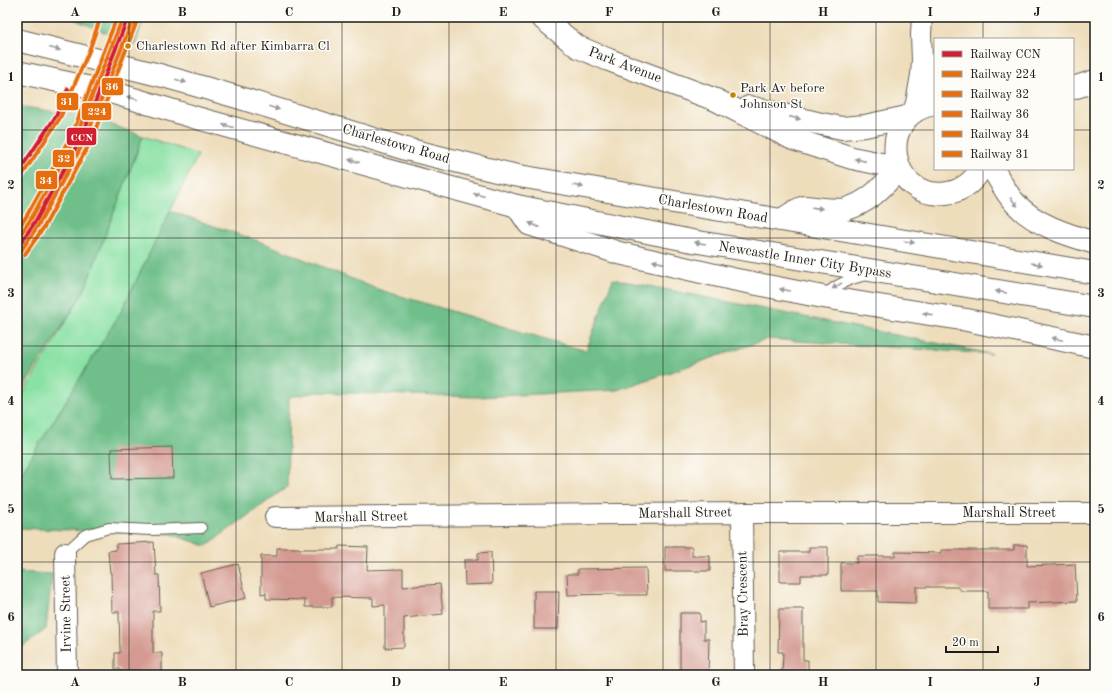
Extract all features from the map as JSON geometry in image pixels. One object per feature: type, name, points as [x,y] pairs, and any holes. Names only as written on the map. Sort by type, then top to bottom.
[{"type":"main road","name":"Park Avenue","points":[[541,17],[578,47],[716,100],[782,134],[852,158],[899,167]]},
{"type":"main road","name":"Charlestown Road","points":[[17,40],[163,76],[406,148],[506,173],[781,220]]},
{"type":"main road","name":"Charlestown Road","points":[[17,72],[114,93],[197,118],[517,206]]},
{"type":"main road","points":[[1074,78],[1095,76]]},
{"type":"main road","points":[[1074,88],[1095,81]]},
{"type":"main road","name":"Park Avenue","points":[[716,100],[842,128],[865,126],[910,115]]},
{"type":"main road","points":[[934,104],[924,107],[910,115],[899,128],[895,143],[896,158],[899,167],[907,180],[922,190],[942,194],[957,191],[964,187],[977,176],[980,170]]},
{"type":"main road","points":[[781,220],[805,207],[846,209],[866,201],[877,192],[899,167]]},
{"type":"main road","points":[[994,170],[1007,193],[1021,209],[1037,220],[1053,228],[1095,243]]},
{"type":"main road","points":[[517,206],[529,224],[619,252],[732,279],[823,297],[967,320],[1095,347]]},
{"type":"main road","name":"Newcastle Inner City Bypass","points":[[517,206],[692,241],[1095,307]]},
{"type":"main road","points":[[781,220],[1095,273]]},
{"type":"street","points":[[910,115],[916,103],[921,75],[922,52],[920,34],[922,17]]},
{"type":"street","points":[[922,52],[934,87]]},
{"type":"street","name":"Marshall Street","points":[[275,518],[742,513],[1095,513]]},
{"type":"street","name":"Bray Crescent","points":[[742,513],[744,675]]},
{"type":"street","name":"Irvine Street","points":[[65,553],[67,675]]},
{"type":"lane","points":[[823,297],[830,290],[842,283],[858,277],[880,272]]},
{"type":"lane","points":[[65,553],[85,535],[109,528],[151,530],[201,528]]},
{"type":"green space","points":[[69,17],[144,17],[135,45]]},
{"type":"green space","points":[[17,106],[90,117],[143,136],[84,291],[17,398]]},
{"type":"green space","points":[[143,136],[198,155],[121,312],[17,480],[17,404],[84,291]]},
{"type":"green space","points":[[170,211],[264,243],[377,289],[586,351],[613,279],[991,354],[768,339],[617,390],[477,397],[316,392],[289,397],[287,487],[206,546],[171,534],[17,528],[17,480],[121,312]]},
{"type":"green space","points":[[17,572],[52,574],[46,629],[17,651]]},
{"type":"building","points":[[172,447],[173,478],[112,479],[111,449]]},
{"type":"building","points":[[154,542],[156,575],[159,575],[160,611],[153,611],[153,653],[162,653],[162,672],[153,672],[154,675],[120,675],[120,669],[115,669],[115,653],[120,653],[119,612],[112,612],[111,573],[108,551],[116,550],[116,544]]},
{"type":"building","points":[[1014,545],[1027,545],[1027,566],[1075,564],[1077,601],[1027,603],[1027,609],[988,609],[988,591],[962,591],[957,587],[916,587],[916,603],[878,602],[878,591],[841,591],[841,563],[857,563],[857,556],[895,556],[895,552],[941,553],[941,550],[1014,550]]},
{"type":"building","points":[[339,546],[368,547],[367,570],[403,569],[403,587],[440,584],[443,614],[404,618],[404,647],[385,648],[385,605],[373,606],[373,598],[332,597],[332,607],[305,607],[305,600],[266,599],[266,593],[261,594],[261,556],[277,556],[277,548],[339,549]]},
{"type":"building","points":[[665,547],[692,547],[692,556],[710,556],[710,571],[665,571]]},
{"type":"building","points":[[809,547],[828,547],[828,575],[801,575],[801,582],[780,582],[780,552],[809,552]]},
{"type":"building","points":[[491,552],[492,584],[465,585],[464,560],[478,560],[478,553]]},
{"type":"building","points":[[238,564],[246,598],[209,607],[201,573]]},
{"type":"building","points":[[646,568],[647,595],[568,595],[567,574],[578,574],[578,569]]},
{"type":"building","points":[[534,591],[559,591],[558,629],[534,629]]},
{"type":"building","points":[[779,609],[803,609],[803,660],[808,660],[808,675],[782,675],[783,652],[778,652]]},
{"type":"building","points":[[680,613],[700,613],[700,622],[704,621],[704,639],[709,639],[708,675],[680,675]]},
{"type":"rail line","name":"34","points":[[17,230],[26,217],[73,132],[117,17]]},
{"type":"rail line","name":"32","points":[[17,239],[31,219],[77,134],[123,17]]},
{"type":"rail line","name":"CCN","points":[[17,248],[35,222],[82,136],[128,17]]},
{"type":"rail line","name":"31","points":[[21,177],[60,118],[89,51],[100,19]]},
{"type":"rail line","name":"224","points":[[21,251],[39,224],[86,138],[133,19]]},
{"type":"rail line","name":"36","points":[[25,254],[44,227],[91,141],[137,21]]},
{"type":"rail line","name":"CCN","points":[[17,174],[56,116],[68,89]]},
{"type":"place","name":"Charlestown Rd after Kimbarra Cl","points":[[128,46]]},
{"type":"place","name":"Park Av before Johnson St","points":[[733,95]]}]
